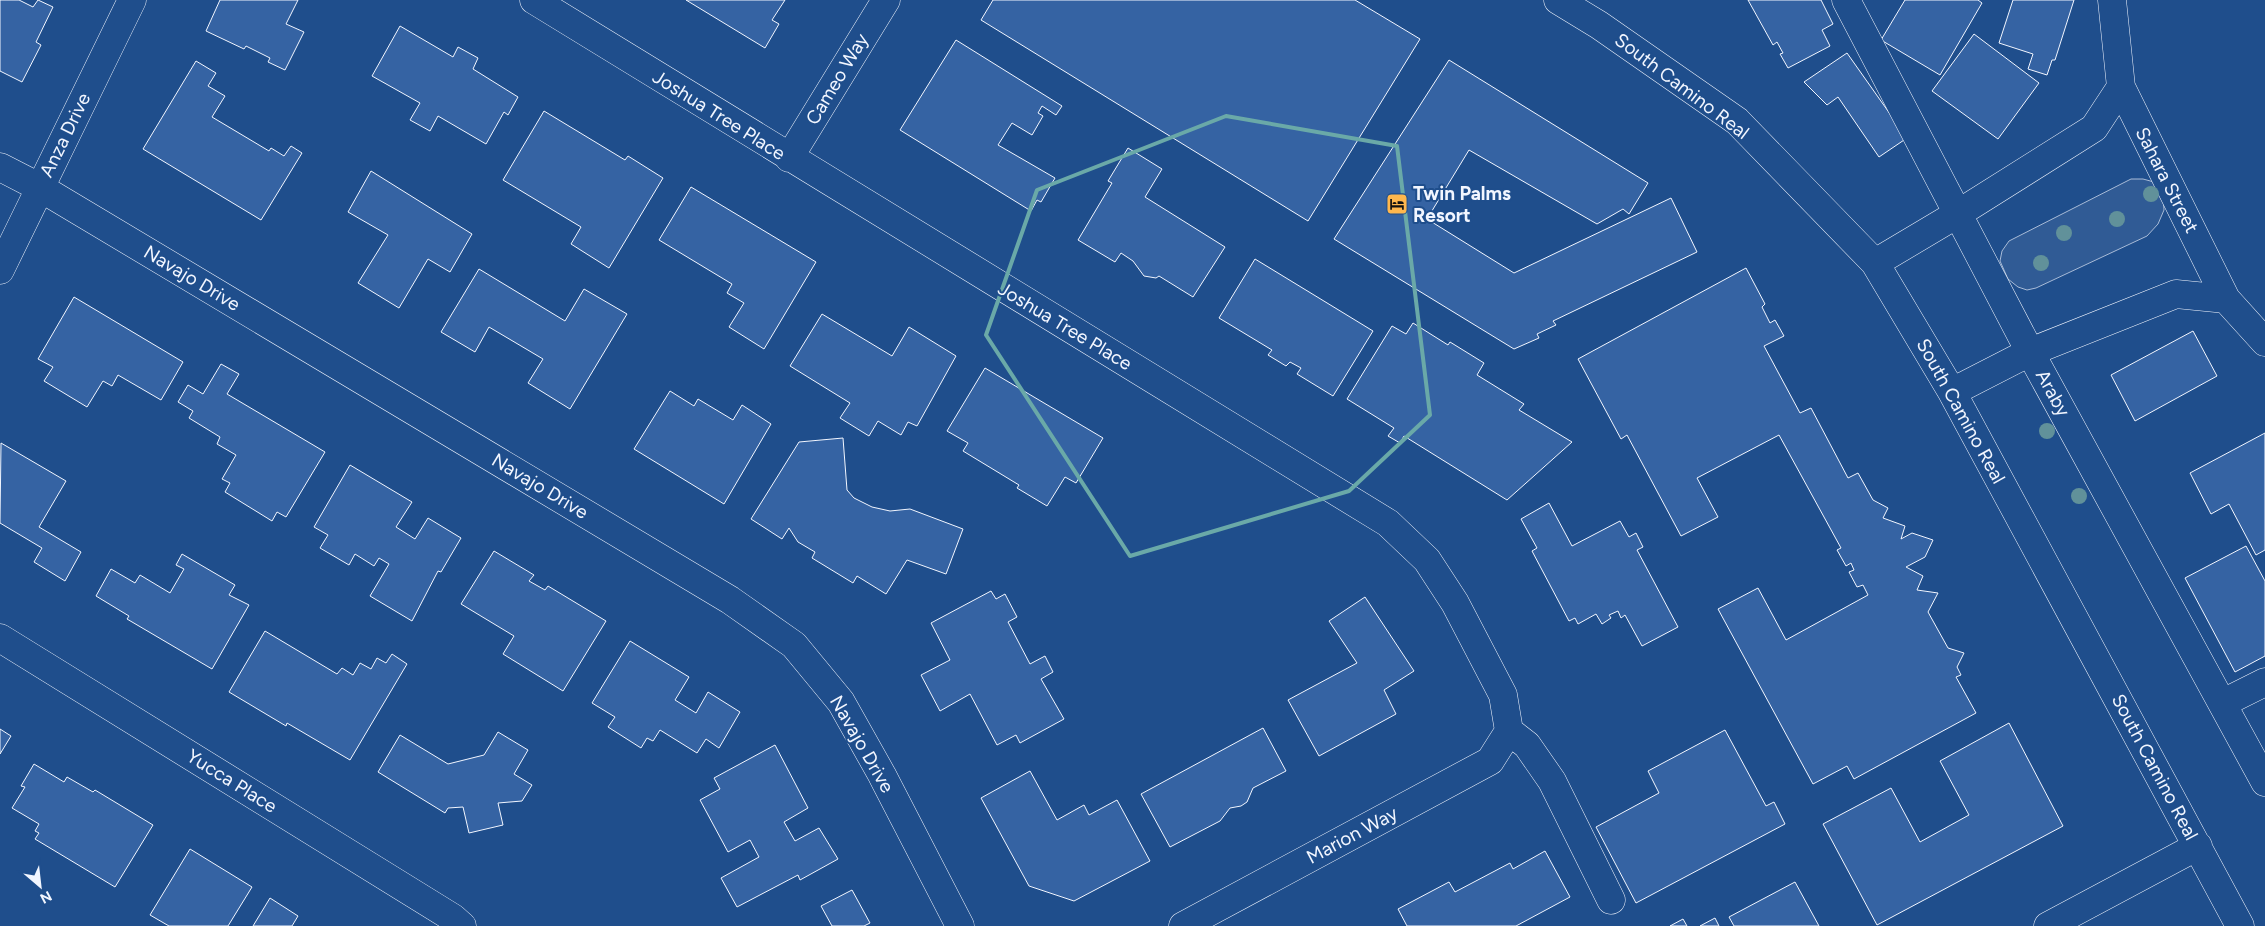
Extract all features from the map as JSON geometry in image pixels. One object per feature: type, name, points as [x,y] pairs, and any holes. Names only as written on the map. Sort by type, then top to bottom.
[{"type":"street","name":"Anza Drive","points":[[0,270],[132,0]]},
{"type":"street","name":"Joshua Tree Place","points":[[534,0],[789,158],[1388,523],[1426,560],[1455,603],[1503,695],[1509,731]]},
{"type":"street","name":"Cameo Way","points":[[789,158],[886,0]]},
{"type":"street","name":"South Camino Real","points":[[1558,0],[1600,25],[1736,121],[1875,263],[1952,392],[2240,926]]},
{"type":"street","name":"Araby","points":[[1846,0],[2030,352],[2265,782]]},
{"type":"street","name":"Sahara Street","points":[[2112,0],[2121,88],[2226,299],[2265,342]]},
{"type":"street","points":[[1875,263],[1959,213],[2094,128],[2121,88]]},
{"type":"street","name":"Navajo Drive","points":[[0,167],[39,187],[730,600],[794,645],[841,702],[882,775],[960,926]]},
{"type":"street","points":[[1952,392],[2030,352],[2176,294],[2226,299]]},
{"type":"street","name":"Yucca Place","points":[[0,638],[445,913],[462,926]]},
{"type":"street","points":[[2223,703],[2265,682]]},
{"type":"street","points":[[1509,731],[1527,745],[1552,781],[1611,900]]},
{"type":"street","name":"Marion Way","points":[[1183,926],[1490,761],[1509,731]]},
{"type":"street","points":[[2048,926],[2198,846]]},
{"type":"highlighted area","points":[[1226,116],[1397,146],[1430,415],[1349,491],[1130,556],[986,335],[1037,190]]},
{"type":"shaded area","points":[[2131,179],[2143,179],[2154,182],[2163,193],[2164,210],[2158,224],[2147,236],[2036,288],[2027,290],[2018,287],[2008,279],[2000,261],[2002,251],[2009,241]]},
{"type":"building","points":[[0,0],[19,0],[33,7],[38,0],[53,7],[36,42],[41,45],[22,82],[0,71]]},
{"type":"building","points":[[220,0],[298,0],[286,24],[304,32],[285,70],[268,62],[270,58],[246,46],[244,49],[206,31]]},
{"type":"building","points":[[686,0],[785,0],[772,20],[779,24],[765,48]]},
{"type":"building","points":[[993,0],[1355,0],[1420,39],[1308,221],[981,20]]},
{"type":"building","points":[[1748,0],[1821,0],[1833,24],[1822,30],[1830,46],[1788,68],[1780,54],[1783,53],[1777,42],[1773,45]]},
{"type":"building","points":[[1905,0],[1978,0],[1982,3],[1940,75],[1881,40]]},
{"type":"building","points":[[2013,0],[2074,0],[2055,60],[2052,60],[2047,75],[2028,69],[2033,54],[1999,43]]},
{"type":"building","points":[[400,26],[453,57],[458,47],[478,58],[473,69],[518,97],[508,115],[504,112],[486,144],[438,116],[430,131],[410,120],[420,103],[372,76]]},
{"type":"building","points":[[1974,34],[2039,83],[1998,139],[1932,91]]},
{"type":"building","points":[[956,40],[1062,106],[1056,115],[1042,106],[1038,113],[1043,116],[1032,135],[1012,123],[998,145],[1055,178],[1041,202],[1037,200],[1031,211],[900,130]]},
{"type":"building","points":[[1847,53],[1907,138],[1879,157],[1838,97],[1827,105],[1804,82]]},
{"type":"building","name":"Twin Palms Resort","points":[[1449,60],[1648,183],[1629,214],[1623,209],[1597,224],[1469,150],[1427,219],[1514,273],[1671,198],[1697,252],[1553,321],[1556,325],[1537,334],[1539,338],[1514,349],[1334,239]]},
{"type":"building","points":[[196,61],[216,73],[208,86],[225,96],[212,117],[269,151],[271,148],[284,156],[291,146],[302,153],[261,220],[143,149]]},
{"type":"building","points":[[544,111],[625,160],[628,156],[663,178],[609,268],[571,244],[581,227],[503,180]]},
{"type":"building","points":[[1128,148],[1162,169],[1145,197],[1225,247],[1193,297],[1159,276],[1156,278],[1144,276],[1133,261],[1121,253],[1115,262],[1078,240],[1112,183],[1108,181]]},
{"type":"building","points":[[371,171],[472,234],[450,272],[428,259],[399,308],[358,283],[388,235],[348,212]]},
{"type":"building","points":[[691,187],[816,262],[764,349],[729,327],[744,303],[727,293],[732,284],[659,240]]},
{"type":"building","points":[[1255,259],[1373,331],[1333,396],[1297,374],[1301,368],[1290,362],[1286,366],[1268,355],[1272,350],[1219,318]]},
{"type":"building","points":[[1746,268],[1765,304],[1762,307],[1770,323],[1775,320],[1784,336],[1764,346],[1800,413],[1811,408],[1848,478],[1858,473],[1873,500],[1888,508],[1883,518],[1905,526],[1901,539],[1912,533],[1933,540],[1925,557],[1906,567],[1923,576],[1917,590],[1938,593],[1928,612],[1948,648],[1964,653],[1957,667],[1961,675],[1956,677],[1976,713],[1854,779],[1847,766],[1813,784],[1718,609],[1758,588],[1786,640],[1868,595],[1863,585],[1857,587],[1849,572],[1854,570],[1851,563],[1846,566],[1837,550],[1841,548],[1779,435],[1697,478],[1718,517],[1681,536],[1627,435],[1621,439],[1578,359]]},
{"type":"building","points":[[479,269],[565,321],[584,289],[627,314],[570,409],[528,383],[543,359],[489,327],[475,352],[441,332]]},
{"type":"building","points":[[74,297],[183,362],[161,400],[118,375],[112,386],[103,381],[87,407],[44,381],[53,367],[38,359]]},
{"type":"building","points":[[822,314],[892,356],[909,327],[956,356],[917,426],[908,422],[901,435],[878,421],[869,436],[840,418],[850,403],[790,366]]},
{"type":"building","points":[[1413,323],[1448,345],[1450,342],[1484,363],[1477,375],[1524,404],[1519,410],[1572,442],[1507,500],[1404,436],[1400,443],[1388,436],[1394,428],[1347,399],[1392,326],[1406,334]]},
{"type":"building","points":[[2193,331],[2217,376],[2135,421],[2111,375]]},
{"type":"building","points":[[221,364],[239,374],[227,394],[325,452],[286,517],[277,512],[272,521],[225,492],[230,483],[222,479],[236,455],[217,444],[220,437],[189,418],[193,411],[178,402],[188,385],[203,394]]},
{"type":"building","points":[[985,368],[1103,438],[1076,483],[1065,477],[1047,506],[1017,488],[1019,485],[963,451],[968,443],[947,431]]},
{"type":"building","points":[[670,391],[694,406],[698,399],[733,420],[742,405],[771,424],[724,504],[634,449]]},
{"type":"building","points":[[2265,433],[2265,550],[2256,555],[2229,504],[2211,514],[2190,473]]},
{"type":"building","points":[[843,438],[847,490],[854,498],[872,507],[890,511],[910,509],[963,529],[946,574],[907,560],[886,594],[857,576],[853,583],[812,558],[815,552],[798,542],[789,528],[782,539],[751,519],[799,442]]},
{"type":"building","points":[[1,443],[66,481],[39,527],[81,552],[65,581],[34,562],[42,548],[0,523]]},
{"type":"building","points":[[350,465],[412,502],[396,527],[415,539],[428,518],[461,538],[441,572],[438,571],[412,621],[370,596],[389,564],[379,558],[374,566],[355,554],[349,565],[320,548],[328,535],[314,527]]},
{"type":"building","points":[[1549,503],[1572,546],[1620,521],[1629,537],[1636,533],[1643,547],[1637,550],[1678,627],[1642,646],[1625,615],[1621,618],[1618,611],[1609,615],[1611,618],[1602,624],[1596,614],[1578,624],[1575,618],[1569,621],[1532,551],[1537,548],[1521,519]]},
{"type":"building","points":[[2246,546],[2265,581],[2265,656],[2235,672],[2185,578]]},
{"type":"building","points":[[494,551],[534,575],[529,581],[545,590],[548,586],[606,621],[563,691],[503,654],[514,636],[461,604]]},
{"type":"building","points":[[182,554],[235,585],[229,595],[249,605],[212,669],[127,619],[129,616],[96,596],[111,569],[135,583],[140,575],[170,593],[184,569],[176,565]]},
{"type":"building","points":[[991,591],[996,599],[1005,594],[1017,617],[1008,622],[1030,664],[1045,656],[1053,672],[1041,679],[1064,719],[1020,743],[1016,735],[997,745],[970,694],[940,711],[921,675],[950,660],[931,623]]},
{"type":"building","points":[[1365,597],[1414,671],[1384,690],[1396,714],[1319,756],[1288,700],[1357,663],[1329,621]]},
{"type":"building","points":[[265,631],[337,674],[342,668],[353,675],[360,663],[371,669],[377,658],[386,663],[392,654],[407,664],[350,760],[287,723],[286,726],[229,692]]},
{"type":"building","points":[[630,641],[689,677],[675,700],[696,713],[708,692],[740,712],[719,748],[706,739],[697,753],[660,730],[653,741],[647,738],[641,748],[608,727],[615,717],[592,703]]},
{"type":"building","points":[[2009,723],[2063,826],[1877,925],[1823,824],[1891,788],[1920,842],[1969,815],[1940,761]]},
{"type":"building","points":[[1263,728],[1286,771],[1253,788],[1247,802],[1241,806],[1230,808],[1220,821],[1170,847],[1141,794]]},
{"type":"building","points":[[0,729],[11,736],[0,754]]},
{"type":"building","points":[[1725,730],[1766,806],[1774,802],[1785,824],[1636,903],[1596,827],[1659,793],[1648,771]]},
{"type":"building","points":[[498,732],[528,750],[514,774],[532,785],[522,801],[498,803],[503,825],[469,833],[463,807],[448,808],[445,813],[378,772],[400,735],[448,764],[484,755]]},
{"type":"building","points":[[775,745],[808,808],[784,822],[795,841],[819,828],[838,859],[800,880],[798,875],[737,907],[721,878],[759,857],[750,840],[728,852],[700,800],[720,789],[714,778]]},
{"type":"building","points":[[34,764],[64,782],[67,777],[93,792],[95,790],[153,825],[115,887],[35,839],[39,833],[35,831],[39,824],[12,808],[25,787],[21,786]]},
{"type":"building","points":[[1030,771],[1057,820],[1084,805],[1089,815],[1117,800],[1150,861],[1074,901],[1029,886],[981,798]]},
{"type":"building","points":[[190,849],[252,887],[228,926],[169,926],[150,915]]},
{"type":"building","points":[[1545,851],[1570,897],[1516,926],[1407,926],[1398,909],[1449,882],[1455,892],[1510,863],[1513,869]]},
{"type":"building","points":[[1795,882],[1819,926],[1734,926],[1729,917]]},
{"type":"building","points":[[852,890],[870,923],[864,926],[832,926],[821,906]]},
{"type":"building","points":[[270,898],[298,916],[292,926],[253,926]]},
{"type":"building","points":[[1715,918],[1719,926],[1700,926]]},
{"type":"building","points":[[1683,919],[1687,926],[1670,926]]},
{"type":"place","name":"Twin Palms Resort","points":[[1397,204]]}]
